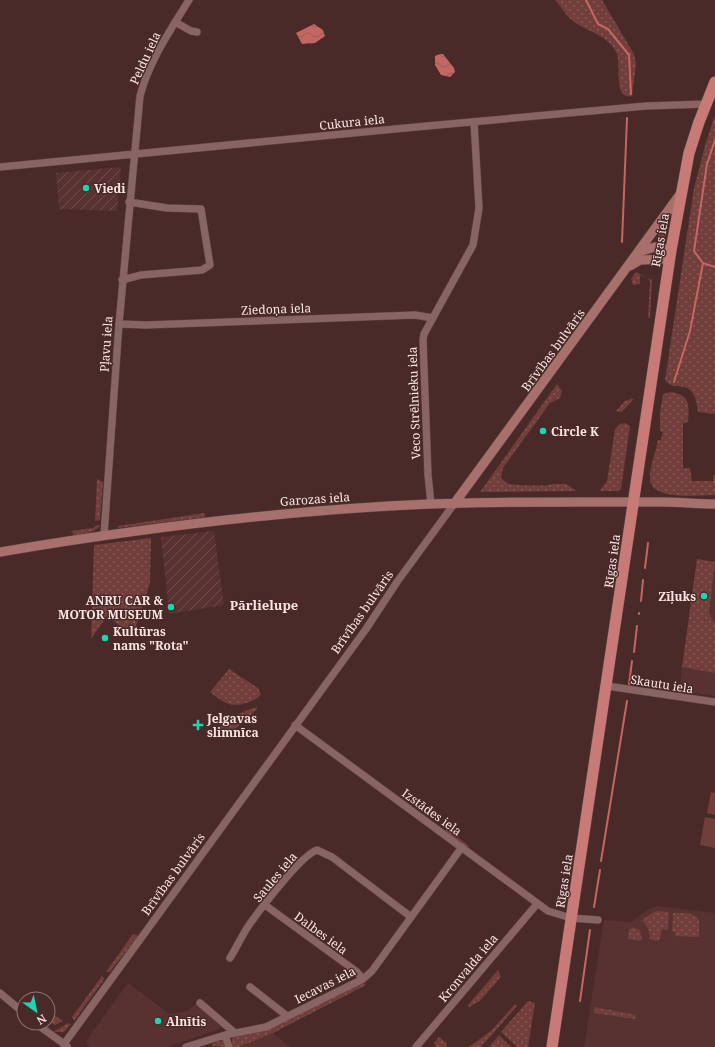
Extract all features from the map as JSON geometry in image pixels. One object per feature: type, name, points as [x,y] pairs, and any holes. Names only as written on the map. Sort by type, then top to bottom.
[{"type":"main road","name":"Rīgas iela","points":[[552,1047],[607,686],[670,254],[690,153],[715,82]]},
{"type":"main road","name":"Brīvības bulvāris","points":[[454,504],[681,193]]},
{"type":"main road","points":[[638,252],[655,248],[670,254]]},
{"type":"main road","points":[[626,269],[640,260],[670,254]]},
{"type":"main road","name":"Garozas iela","points":[[0,552],[104,535],[277,514],[431,504],[634,502],[715,504]]},
{"type":"street","name":"Peldu iela","points":[[134,154],[138,109],[143,85],[160,46],[189,0]]},
{"type":"street","points":[[175,22],[191,31],[197,32]]},
{"type":"street","name":"Cukura iela","points":[[0,166],[646,106],[710,98]]},
{"type":"street","name":"Veco Strēlnieku iela","points":[[431,504],[428,475],[422,346],[424,334],[473,246],[477,226],[479,196],[474,122]]},
{"type":"street","name":"Pļavu iela","points":[[104,535],[122,280],[134,154]]},
{"type":"street","points":[[122,280],[141,275],[202,270],[210,265],[201,209],[167,208],[129,202]]},
{"type":"street","name":"Ziedoņa iela","points":[[119,324],[146,325],[408,315],[434,318]]},
{"type":"street","name":"Brīvības bulvāris","points":[[65,1046],[454,504]]},
{"type":"street","name":"Skautu iela","points":[[607,686],[715,702]]},
{"type":"street","name":"Izstādes iela","points":[[295,725],[462,847],[537,904],[558,915],[572,918],[598,920]]},
{"type":"street","name":"Iecavas iela","points":[[186,1047],[205,1045],[226,1035],[266,1027],[363,979],[372,971],[462,847]]},
{"type":"street","name":"Saules iela","points":[[230,958],[246,929],[265,905],[306,857],[317,850],[332,857],[411,917]]},
{"type":"street","name":"Kronvalda iela","points":[[416,1047],[537,904]]},
{"type":"street","name":"Dalbes iela","points":[[265,905],[357,972],[363,979]]},
{"type":"street","points":[[250,987],[287,1016]]},
{"type":"street","points":[[0,993],[16,1006]]},
{"type":"street","points":[[200,1003],[235,1033]]},
{"type":"street","points":[[45,1031],[65,1046]]},
{"type":"street","points":[[226,1035],[230,1047]]},
{"type":"street","points":[[55,1047],[65,1046]]},
{"type":"shaded area","points":[[555,0],[602,0],[634,54],[636,64],[632,96],[626,96],[622,93],[619,81],[617,54],[609,42],[573,21]]},
{"type":"shaded area","points":[[715,115],[715,414],[698,412],[693,393],[684,387],[669,384],[665,380],[694,188]]},
{"type":"shaded area","points":[[121,167],[117,211],[59,209],[56,173]]},
{"type":"shaded area","points":[[668,217],[664,245],[660,245],[660,238],[657,233]]},
{"type":"shaded area","points":[[636,272],[648,278],[640,275],[640,284],[633,285],[631,279]]},
{"type":"shaded area","points":[[648,278],[652,280],[650,318],[648,318],[650,282]]},
{"type":"shaded area","points":[[557,384],[562,391],[560,398],[550,403],[503,468],[501,478],[508,484],[539,486],[566,484],[577,491],[480,492]]},
{"type":"shaded area","points":[[671,392],[678,393],[685,399],[689,411],[688,422],[683,423],[683,468],[690,468],[692,481],[713,481],[713,475],[715,475],[715,495],[688,496],[668,494],[653,487],[650,480],[658,440],[661,440],[663,432],[660,431],[660,413],[663,394]]},
{"type":"shaded area","points":[[631,399],[633,400],[622,412],[616,411],[625,401]]},
{"type":"shaded area","points":[[625,423],[630,426],[621,489],[618,491],[602,491],[600,490],[607,481],[615,429],[620,424]]},
{"type":"shaded area","points":[[97,479],[103,482],[100,520],[95,521]]},
{"type":"shaded area","points":[[205,513],[205,517],[118,528],[118,526]]},
{"type":"shaded area","points":[[100,525],[97,529],[84,534],[74,535],[71,531],[93,528]]},
{"type":"shaded area","points":[[214,531],[224,605],[169,614],[161,537]]},
{"type":"shaded area","points":[[151,538],[150,583],[135,629],[130,634],[107,616],[91,639],[94,545]]},
{"type":"shaded area","name":"Zīļuks","points":[[697,559],[715,562],[715,696],[679,691]]},
{"type":"shaded area","name":"Zīļuks","points":[[697,559],[715,562],[709,613],[715,624],[715,673],[682,667]]},
{"type":"shaded area","points":[[229,669],[258,688],[261,694],[259,697],[246,703],[233,705],[224,702],[210,692]]},
{"type":"shaded area","points":[[257,707],[257,709],[223,740],[215,732],[234,716]]},
{"type":"shaded area","points":[[711,792],[715,793],[715,815],[707,813]]},
{"type":"shaded area","points":[[705,817],[715,819],[715,848],[700,845]]},
{"type":"shaded area","points":[[447,829],[469,846],[467,848],[445,832]]},
{"type":"shaded area","points":[[658,906],[715,913],[715,1047],[584,1047],[604,920],[631,922],[649,909]]},
{"type":"shaded area","points":[[656,911],[669,912],[668,930],[662,929],[660,939],[657,941],[650,939],[648,928],[642,920]]},
{"type":"shaded area","points":[[673,913],[688,913],[697,917],[699,921],[699,937],[675,936],[675,932],[672,931]]},
{"type":"shaded area","points":[[632,927],[640,930],[642,939],[640,941],[628,939],[629,930]]},
{"type":"shaded area","points":[[133,934],[138,936],[110,972],[106,972]]},
{"type":"shaded area","points":[[498,970],[501,977],[480,1001],[469,1007],[468,1005]]},
{"type":"shaded area","points":[[102,976],[104,978],[103,981],[74,1021],[72,1017]]},
{"type":"shaded area","name":"Alnītis","points":[[128,983],[170,1014],[188,1011],[196,1003],[222,1028],[167,1047],[89,1047],[86,1041]]},
{"type":"shaded area","points":[[363,983],[366,985],[273,1033],[239,1047],[232,1047],[232,1038],[270,1028]]},
{"type":"shaded area","points":[[528,1001],[535,1003],[528,1047],[517,1047],[501,1032]]},
{"type":"shaded area","points":[[515,1004],[517,1006],[481,1047],[469,1047],[492,1030]]},
{"type":"shaded area","points":[[595,1007],[636,1015],[635,1019],[594,1013]]},
{"type":"shaded area","points":[[56,1016],[63,1021],[56,1024]]},
{"type":"shaded area","points":[[68,1023],[71,1024],[64,1032],[53,1032]]},
{"type":"shaded area","points":[[273,1033],[290,1047],[239,1047]]},
{"type":"shaded area","points":[[499,1035],[511,1047],[489,1047]]},
{"type":"shaded area","points":[[439,1037],[447,1043],[446,1047],[436,1047],[434,1043]]},
{"type":"shaded area","points":[[223,1040],[227,1047],[212,1046],[213,1043]]},
{"type":"water","points":[[314,24],[323,30],[325,36],[315,43],[302,44],[296,33]]},
{"type":"water","points":[[443,54],[454,68],[455,72],[450,77],[441,75],[435,65],[435,56]]},
{"type":"waterway","points":[[586,0],[598,24],[608,29],[629,55],[631,94]]},
{"type":"waterway","points":[[622,242],[627,118]]},
{"type":"waterway","points":[[674,382],[690,331],[703,263],[694,251],[707,164],[715,140]]},
{"type":"waterway","points":[[703,263],[715,267]]},
{"type":"waterway","points":[[645,568],[648,543]]},
{"type":"waterway","points":[[641,601],[643,580]]},
{"type":"waterway","points":[[634,652],[637,626]]},
{"type":"waterway","points":[[629,684],[632,661]]},
{"type":"waterway","points":[[601,861],[627,701]]},
{"type":"waterway","points":[[594,907],[600,870]]},
{"type":"waterway","points":[[580,1001],[590,930]]},
{"type":"place","name":"Viedi","points":[[86,188]]},
{"type":"place","name":"Circle K","points":[[543,431]]},
{"type":"place","name":"Zīļuks","points":[[704,596]]},
{"type":"place","name":"ANRU CAR & MOTOR MUSEUM","points":[[171,607]]},
{"type":"place","name":"Kultūras nams \"Rota\"","points":[[105,638]]},
{"type":"place","name":"Jelgavas slimnīca","points":[[198,725]]},
{"type":"place","name":"Alnītis","points":[[158,1021]]},
{"type":"district","name":"Pārlielupe","points":[[264,605]]}]
